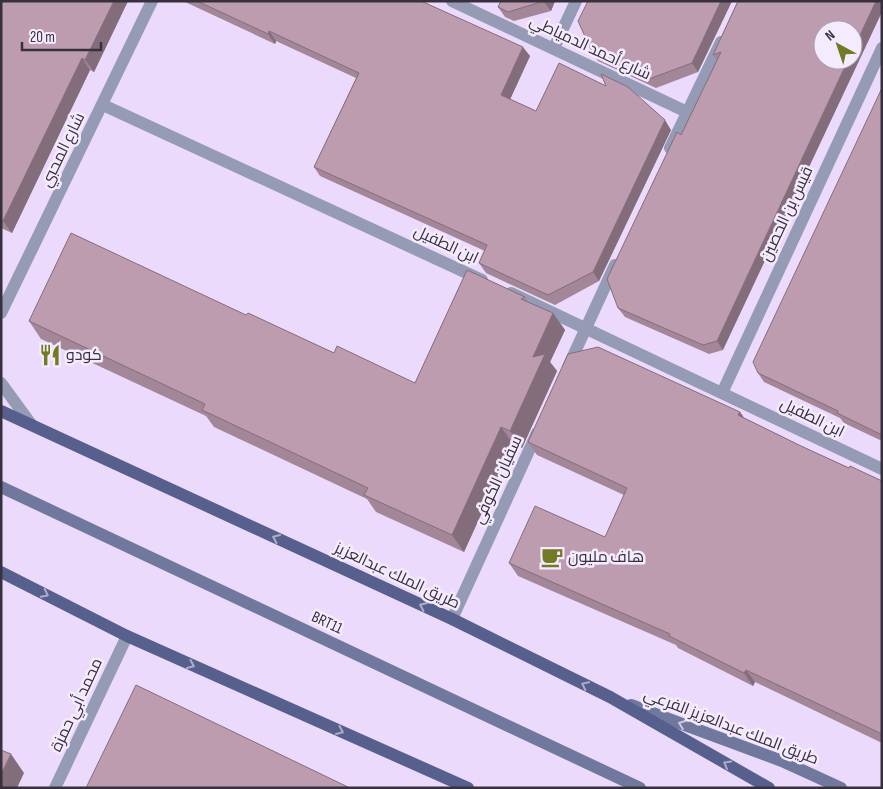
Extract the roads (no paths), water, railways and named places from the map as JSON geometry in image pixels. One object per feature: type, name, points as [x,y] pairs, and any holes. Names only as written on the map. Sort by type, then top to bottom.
[{"type":"main road","name":"طريق الملك عبدالعزيز","points":[[1,411],[452,620],[610,697],[769,788]]},
{"type":"main road","name":"BRT11","points":[[1,487],[640,788]]},
{"type":"main road","points":[[1,572],[127,636],[468,788]]},
{"type":"main road","name":"طريق الملك عبدالعزيز الفرعي","points":[[610,697],[782,761],[840,788]]},
{"type":"street","name":"شارع المحبي","points":[[1,313],[152,1]]},
{"type":"street","name":"شارع أحمد الدمياطي","points":[[452,1],[687,112]]},
{"type":"street","points":[[554,48],[576,1]]},
{"type":"street","points":[[666,157],[728,27]]},
{"type":"street","name":"قيس بن الحصين","points":[[722,393],[882,48]]},
{"type":"street","name":"ابن الطفيل","points":[[103,105],[586,328],[882,469]]},
{"type":"street","points":[[561,381],[620,256]]},
{"type":"street","points":[[1,383],[31,424]]},
{"type":"street","name":"سفيان الكوفي","points":[[452,620],[541,425]]},
{"type":"street","name":"محمد أبي حمزة","points":[[56,788],[127,636]]},
{"type":"place","name":"كودو","points":[[50,355]]},
{"type":"place","name":"هاف مليون","points":[[552,557]]}]
